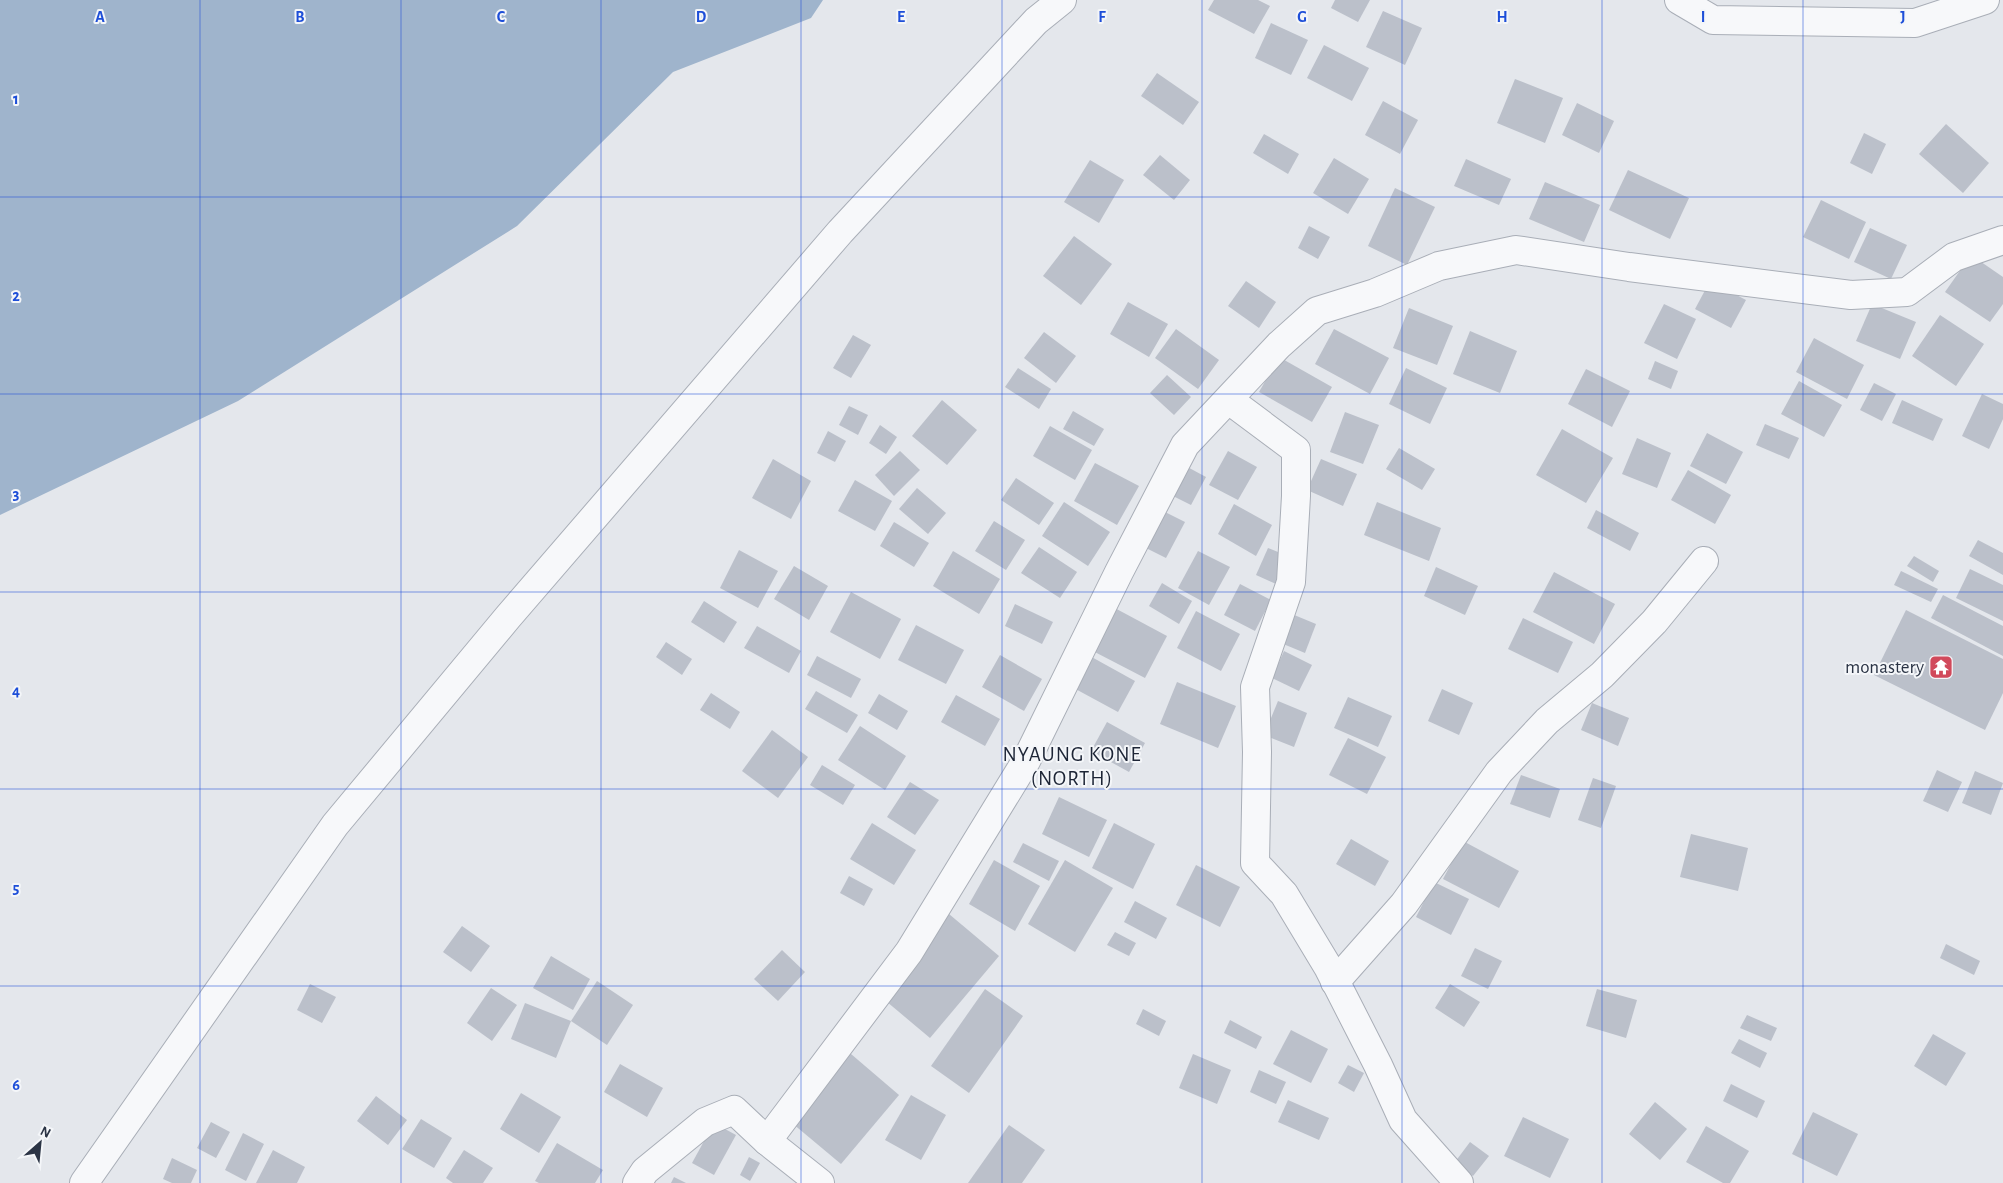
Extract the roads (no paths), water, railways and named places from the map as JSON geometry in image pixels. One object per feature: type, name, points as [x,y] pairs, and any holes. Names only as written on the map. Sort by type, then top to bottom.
[{"type":"street","points":[[84,1183],[335,825],[508,617],[840,232],[1036,21],[1062,0]]},
{"type":"street","points":[[1678,0],[1713,20],[1915,23],[1985,0]]},
{"type":"street","points":[[767,1141],[909,952],[1026,761],[1127,555],[1186,445],[1280,345],[1317,311],[1375,293],[1439,266],[1516,250],[1629,267],[1851,295],[1907,292],[1954,257],[2003,240]]},
{"type":"street","points":[[1229,400],[1296,450],[1296,496],[1291,582],[1255,687],[1257,752],[1255,863],[1284,894],[1335,982],[1378,1065],[1403,1120],[1459,1183]]},
{"type":"street","points":[[1335,982],[1404,904],[1499,772],[1547,721],[1602,675],[1647,629],[1704,561]]},
{"type":"street","points":[[637,1183],[645,1171],[705,1122],[734,1110],[767,1141],[820,1183]]},
{"type":"water","points":[[0,0],[823,0],[811,18],[673,72],[517,226],[238,401],[0,515]]},
{"type":"place","name":"monastery","points":[[1941,667]]},
{"type":"district","name":"NYAUNG KONE (NORTH)","points":[[1072,766]]}]
